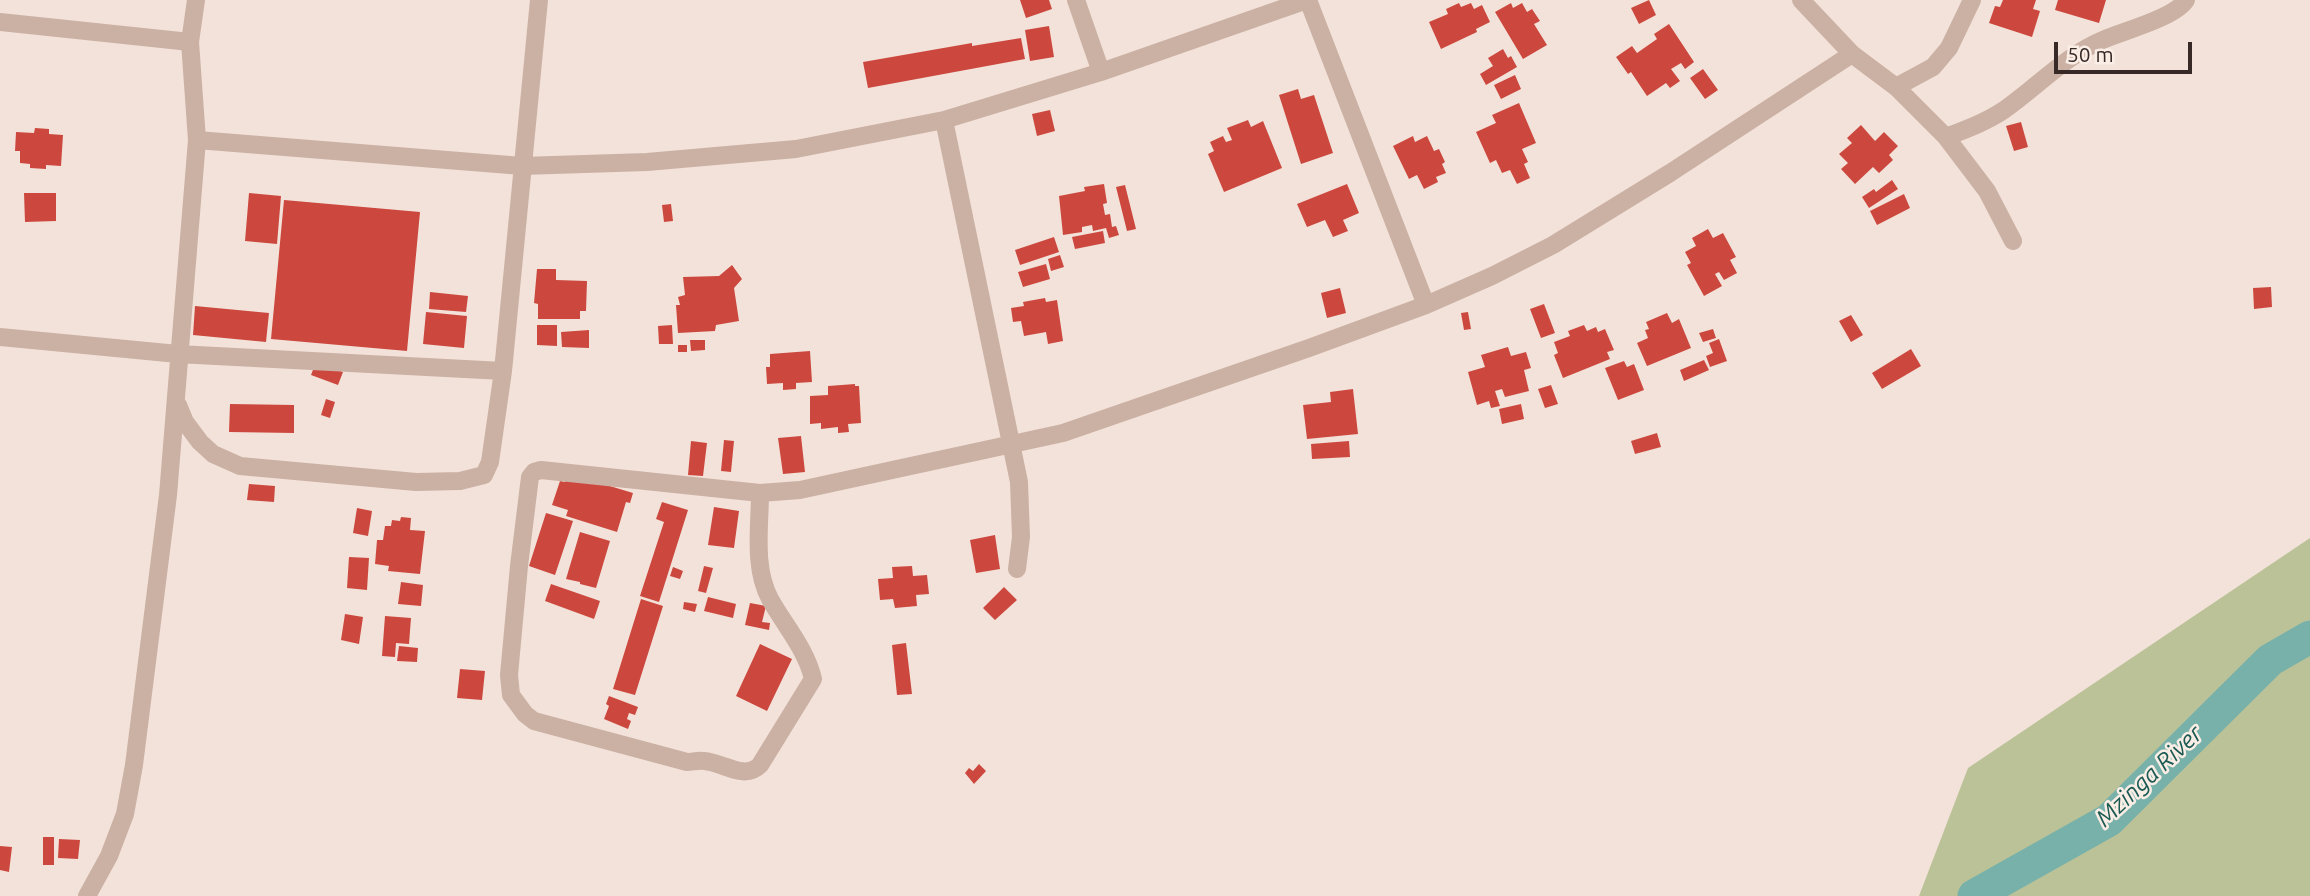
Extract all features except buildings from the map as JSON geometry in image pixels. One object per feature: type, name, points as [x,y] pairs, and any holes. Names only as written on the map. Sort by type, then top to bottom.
[{"type":"street","points":[[88,896],[109,856],[125,814],[134,765],[168,495],[197,140],[190,42],[195,0]]},
{"type":"street","points":[[176,402],[185,422],[200,442],[213,454],[240,466],[416,482],[460,481],[484,475],[490,462],[503,371],[539,0]]},
{"type":"street","points":[[1076,0],[1101,72]]},
{"type":"street","points":[[197,140],[522,166],[646,162],[796,149],[944,120],[1101,72],[1308,0],[1426,305]]},
{"type":"street","points":[[1801,0],[1852,54],[1896,87],[1946,136],[1987,191],[2013,241]]},
{"type":"street","points":[[1896,87],[1933,67],[1949,48],[1972,0]]},
{"type":"street","points":[[1946,136],[1979,124],[2004,109],[2072,57],[2095,43],[2173,11],[2186,0]]},
{"type":"street","points":[[0,22],[190,42]]},
{"type":"street","points":[[760,493],[760,568],[763,582],[769,598],[788,626],[810,668],[813,679],[754,771],[742,772],[706,761],[687,762],[534,721],[525,714],[512,695],[509,675],[519,566],[530,477],[534,472],[541,470],[760,493],[840,483],[1063,433],[1296,353],[1426,305],[1492,276],[1553,245],[1682,166],[1852,54]]},
{"type":"street","points":[[944,120],[1019,482],[1021,537],[1017,569]]},
{"type":"street","points":[[0,337],[178,354],[503,371]]},
{"type":"green space","points":[[2310,538],[2310,896],[1919,896],[1968,768]]},
{"type":"waterway","name":"Mzinga River","points":[[1974,896],[2109,820],[2270,660],[2310,637]]}]
